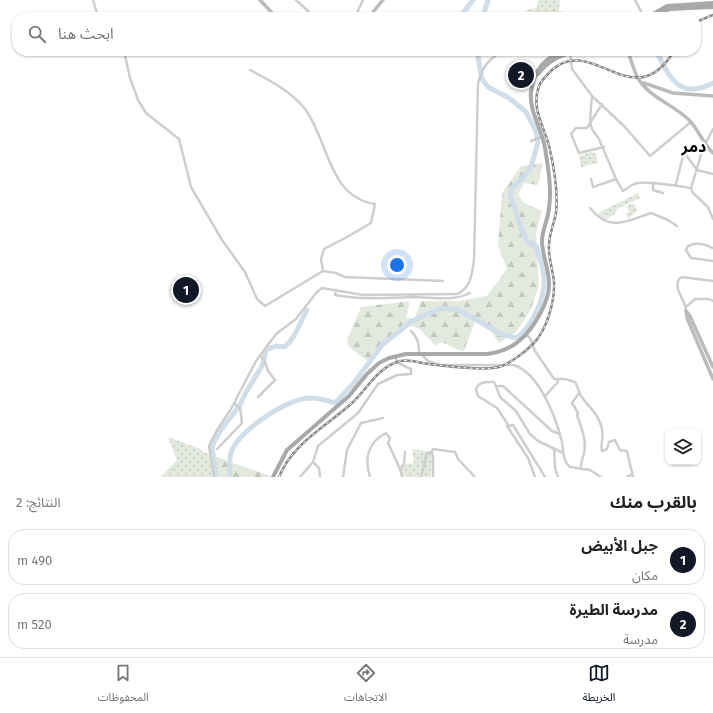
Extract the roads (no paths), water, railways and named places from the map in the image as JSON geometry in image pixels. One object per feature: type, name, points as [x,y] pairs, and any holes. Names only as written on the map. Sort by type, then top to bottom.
[{"type":"main road","points":[[657,12],[667,6],[713,3]]},
{"type":"main road","points":[[664,12],[669,9],[713,7]]},
{"type":"main road","points":[[273,477],[287,450],[349,396],[374,367],[395,356],[499,352],[510,348],[527,335],[533,328],[544,306],[549,285],[542,241],[550,203],[547,167],[541,137],[531,104],[531,94],[535,79],[542,64],[553,56]]},
{"type":"main road","points":[[535,79],[549,61],[560,56]]},
{"type":"street","points":[[93,0],[97,12]]},
{"type":"street","points":[[260,0],[271,12]]},
{"type":"street","points":[[296,0],[309,12]]},
{"type":"street","points":[[357,12],[363,0]]},
{"type":"street","points":[[374,12],[383,0]]},
{"type":"street","points":[[635,0],[641,12]]},
{"type":"street","points":[[125,56],[130,78],[138,100],[146,113],[179,139],[191,187],[222,240],[245,272],[257,299],[265,306],[323,271],[336,273],[345,277],[443,281]]},
{"type":"street","points":[[335,292],[363,295],[457,294],[467,287],[471,278],[474,260],[478,84],[487,64],[495,56]]},
{"type":"street","points":[[570,56],[572,69],[592,96],[625,127],[650,156],[691,122]]},
{"type":"street","points":[[630,56],[640,80],[648,90],[679,110],[691,122],[706,145],[712,150]]},
{"type":"street","points":[[250,70],[292,96],[301,105],[312,121],[328,159],[342,185],[351,195],[375,204],[373,220],[368,225],[324,249],[321,259],[323,271]]},
{"type":"street","points":[[643,83],[673,93],[713,96]]},
{"type":"street","points":[[592,96],[591,124],[604,147],[616,179],[623,191],[634,184],[676,184],[691,188]]},
{"type":"street","points":[[602,104],[591,124],[587,128],[576,128],[571,134],[579,153],[604,147]]},
{"type":"street","points":[[713,129],[691,188],[693,193],[708,207],[713,219]]},
{"type":"street","points":[[532,141],[541,137]]},
{"type":"street","points":[[676,184],[684,152],[697,170],[713,174]]},
{"type":"street","points":[[591,179],[593,187],[616,179]]},
{"type":"street","points":[[653,184],[653,190],[663,193]]},
{"type":"street","points":[[590,208],[602,220],[609,223],[618,224],[651,213],[677,226]]},
{"type":"street","points":[[713,248],[704,244],[698,244],[688,246],[686,250],[691,258],[713,261]]},
{"type":"street","points":[[713,281],[682,277],[679,279],[677,286],[686,306],[687,318],[713,379]]},
{"type":"street","points":[[214,477],[209,446],[236,404],[276,334],[296,320],[316,293],[322,288],[355,299],[413,297],[449,299],[462,297],[470,293]]},
{"type":"street","points":[[686,306],[694,299],[709,299],[713,301]]},
{"type":"street","points":[[686,311],[690,316],[713,367]]},
{"type":"street","points":[[411,331],[417,337],[419,342],[420,354],[428,362],[440,365],[514,365],[520,367],[545,396],[560,434],[563,453],[568,465],[590,470],[601,477]]},
{"type":"street","points":[[527,335],[530,338],[535,351],[554,379],[565,379],[575,382],[579,393],[593,409],[601,424],[604,438],[601,450],[605,450],[610,442],[616,440],[619,449],[628,452],[633,476],[627,477]]},
{"type":"street","points":[[300,477],[313,462],[318,446],[358,413],[378,384],[397,375],[411,374],[411,369],[398,363],[395,356]]},
{"type":"street","points":[[258,397],[275,380],[268,371],[262,357]]},
{"type":"street","points":[[545,396],[558,382],[557,379]]},
{"type":"street","points":[[535,477],[528,458],[497,408],[476,394],[478,385],[483,382],[494,382],[500,397],[516,411],[530,434],[538,441],[563,453]]},
{"type":"street","points":[[496,386],[503,386],[552,431],[560,434]]},
{"type":"street","points":[[579,393],[572,403],[578,413],[577,415],[584,442],[585,451],[580,464],[581,469]]},
{"type":"street","points":[[217,449],[242,423],[240,408],[236,404]]},
{"type":"street","points":[[343,477],[347,450],[361,423],[384,418]]},
{"type":"street","points":[[509,426],[513,425],[545,477]]},
{"type":"street","points":[[370,477],[367,465],[369,450],[374,441],[386,432],[390,438],[388,443],[402,477]]},
{"type":"street","points":[[554,448],[555,468],[558,477]]},
{"type":"street","points":[[422,477],[427,453],[432,452],[433,449],[454,452],[458,459],[475,477]]},
{"type":"street","points":[[400,469],[404,464],[405,452]]},
{"type":"street","points":[[432,452],[433,477]]},
{"type":"street","points":[[313,462],[319,468],[320,477]]},
{"type":"waterway","points":[[464,12],[473,0]]},
{"type":"waterway","points":[[484,12],[488,0]]},
{"type":"waterway","points":[[230,477],[231,452],[236,443],[253,426],[275,411],[298,400],[311,398],[322,399],[335,403],[354,383],[382,345],[412,321],[442,308],[459,310],[501,334],[517,338],[528,326],[540,303],[544,287],[543,271],[536,246],[528,242],[522,231],[510,195],[511,189],[522,179],[531,167],[538,142],[536,131],[526,112],[509,98],[488,87],[482,79],[478,56]]},
{"type":"waterway","points":[[659,56],[671,77],[677,84],[684,88],[701,88],[713,83]]},
{"type":"waterway","points":[[216,477],[212,446],[220,431],[240,405],[262,366],[266,350],[276,346],[284,347],[289,343],[307,310]]},
{"type":"railway","points":[[701,20],[713,15]]},
{"type":"railway","points":[[279,477],[285,465],[301,445],[351,404],[385,368],[392,364],[407,360],[455,367],[492,368],[499,367],[513,360],[533,344],[546,323],[553,298],[554,282],[549,255],[549,245],[556,213],[555,182],[551,157],[548,142],[537,111],[536,103],[539,86],[543,79],[553,69],[568,61],[583,61],[629,77],[644,77],[659,69],[670,56]]},
{"type":"place","name":"مدرسة الطيرة","points":[[521,75]]},
{"type":"place","name":"جبل الأبيض","points":[[186,290]]},
{"type":"district","name":"دمر","points":[[694,146]]}]
